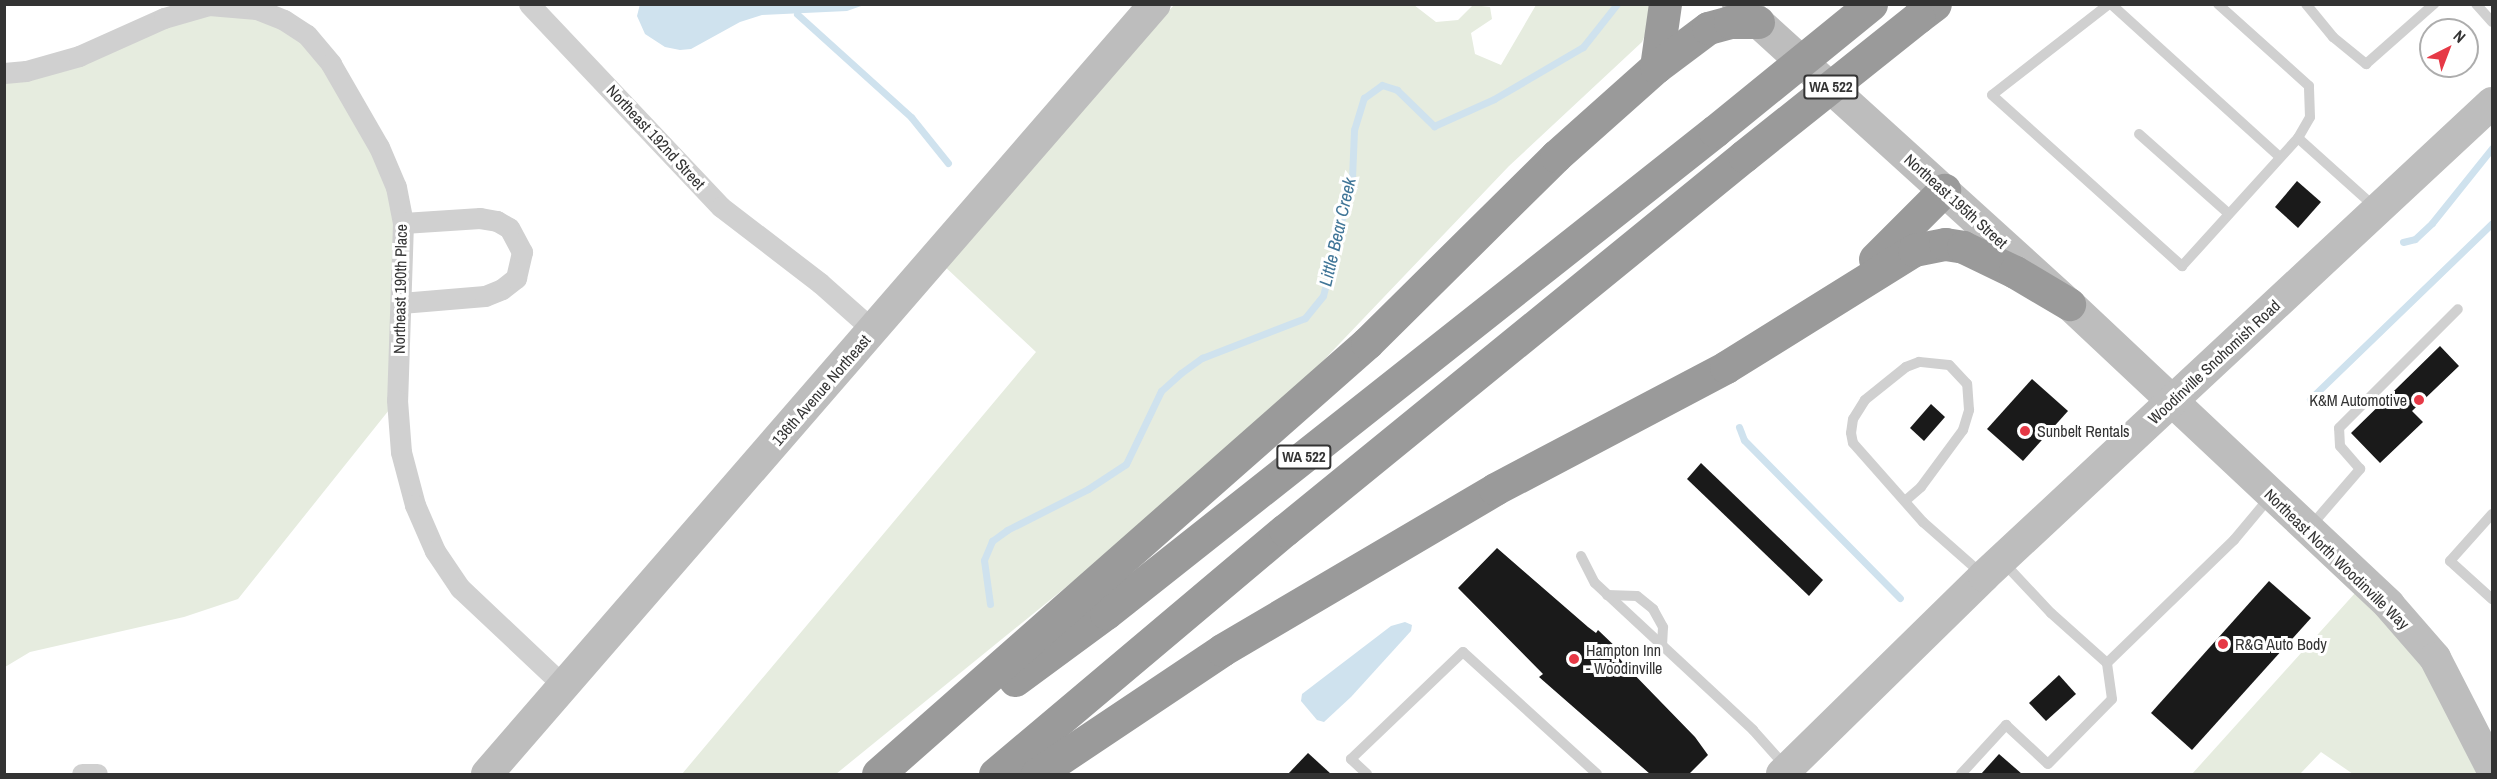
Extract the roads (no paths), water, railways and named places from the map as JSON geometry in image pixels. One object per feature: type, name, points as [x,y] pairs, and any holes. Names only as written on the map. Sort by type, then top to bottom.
[{"type":"highway","points":[[1656,67],[1665,4]]},
{"type":"highway","name":"WA 522","points":[[886,774],[1106,614],[1715,131],[1871,4]]},
{"type":"highway","name":"WA 522","points":[[995,774],[1285,530],[1744,156],[1926,11]]},
{"type":"highway","points":[[878,774],[1367,343],[1556,156],[1656,67],[1708,28],[1748,14]]},
{"type":"highway","points":[[1805,318],[1874,261],[1944,190]]},
{"type":"highway","points":[[1036,774],[1222,650],[1495,489],[1726,368],[1914,250],[1945,244],[1985,256],[2070,304]]},
{"type":"main road","name":"136th Avenue Northeast","points":[[487,774],[1155,4]]},
{"type":"main road","name":"Northeast 195th Street","points":[[1748,14],[2070,304],[2173,400]]},
{"type":"main road","name":"Woodinville Snohomish Road","points":[[1788,773],[1993,568],[2493,103]]},
{"type":"main road","name":"Northeast North Woodinville Way","points":[[2173,400],[2389,605],[2434,658],[2493,769]]},
{"type":"street","name":"Northeast 192nd Street","points":[[529,4],[721,207],[820,283],[873,330]]},
{"type":"street","name":"Northeast 190th Place","points":[[4,73],[26,71],[79,56],[164,18],[209,5],[256,9],[275,16],[307,35],[331,64],[379,147],[396,187],[404,223],[397,400],[401,452],[415,505],[435,551],[460,588],[564,686]]},
{"type":"street","points":[[401,303],[486,296],[502,289],[516,278],[522,252],[509,228],[497,221],[480,218],[404,223]]},
{"type":"street","points":[[82,774],[98,774]]},
{"type":"lane","points":[[2218,4],[2309,86],[2310,117],[2298,138],[2182,266],[1992,95],[2110,4],[2280,157]]},
{"type":"lane","points":[[2306,4],[2333,37],[2366,64],[2434,4]]},
{"type":"lane","points":[[2476,4],[2493,22]]},
{"type":"lane","points":[[2139,134],[2229,214]]},
{"type":"lane","points":[[2298,138],[2379,211]]},
{"type":"lane","points":[[2308,528],[2360,469],[2340,446],[2339,428],[2458,309]]},
{"type":"lane","points":[[1905,501],[1921,487],[1963,429],[1969,410],[1967,384],[1949,365],[1919,362],[1906,367],[1865,400],[1852,419],[1853,442],[1905,501],[1993,568],[2107,663],[2112,699],[2048,764],[2006,725],[1961,774]]},
{"type":"lane","points":[[2107,663],[2234,540],[2272,494]]},
{"type":"lane","points":[[2493,514],[2450,561],[2493,599]]},
{"type":"lane","points":[[1581,556],[1595,583],[1754,730],[1788,773]]},
{"type":"lane","points":[[1607,595],[1637,596],[1653,609],[1663,627],[1662,645]]},
{"type":"lane","points":[[1368,774],[1351,759],[1463,652],[1597,774]]},
{"type":"water","points":[[640,4],[864,5],[847,11],[762,15],[740,22],[691,49],[680,50],[665,47],[645,34],[637,16]]},
{"type":"water","points":[[1405,622],[1412,625],[1411,631],[1351,697],[1324,722],[1317,720],[1301,701],[1302,694],[1391,626]]},
{"type":"waterway","name":"Little Bear Creek","points":[[990,604],[984,560],[992,541],[1007,530],[1088,489],[1126,464],[1161,391],[1181,373],[1202,358],[1305,318],[1323,296],[1352,178],[1354,130],[1364,98],[1382,85],[1397,90],[1434,126],[1494,99],[1583,47],[1617,4]]},
{"type":"waterway","points":[[797,14],[911,117],[948,163]]},
{"type":"waterway","points":[[2403,242],[2415,239],[2432,223],[2492,148]]},
{"type":"waterway","points":[[2310,399],[2492,223]]},
{"type":"waterway","points":[[1739,427],[1744,440],[1900,598]]},
{"type":"place","name":"K&M Automotive","points":[[2419,400]]},
{"type":"place","name":"Sunbelt Rentals","points":[[2025,431]]},
{"type":"place","name":"R&G Auto Body","points":[[2223,644]]},
{"type":"place","name":"Hampton Inn - Woodinville","points":[[1574,659]]}]
